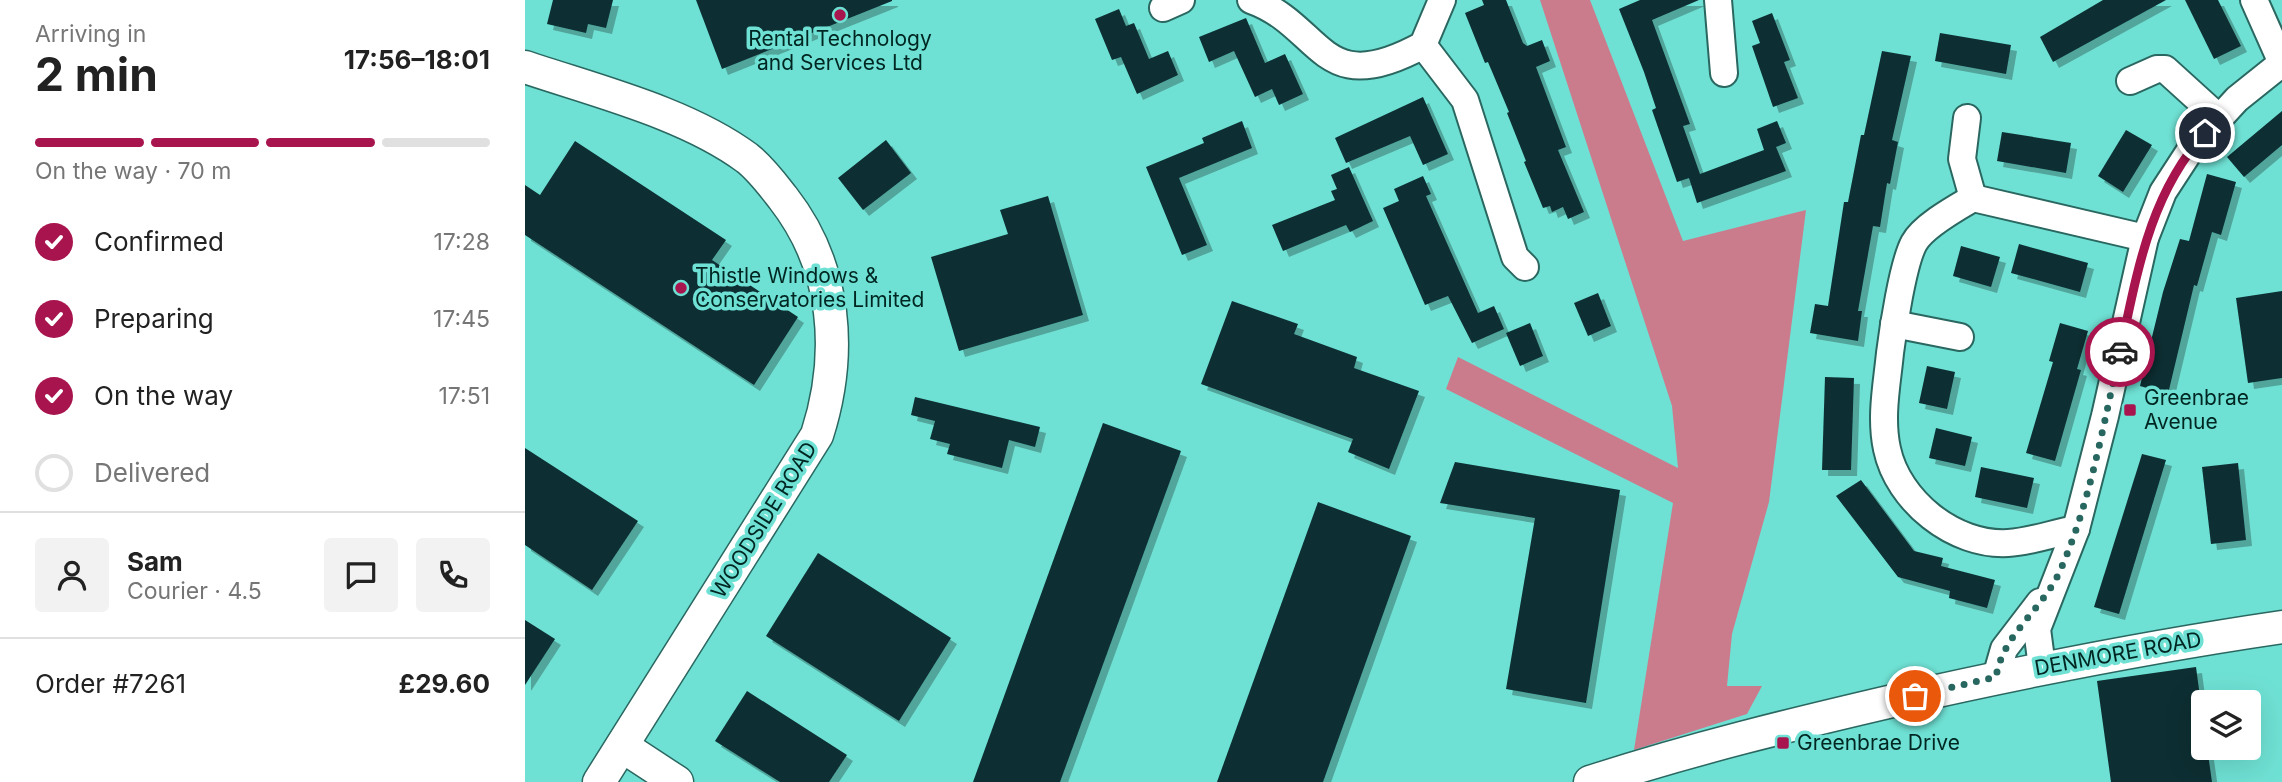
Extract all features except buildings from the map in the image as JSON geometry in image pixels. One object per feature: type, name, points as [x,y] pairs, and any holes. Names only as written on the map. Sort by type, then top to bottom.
[{"type":"street","points":[[1251,0],[1265,5],[1327,57],[1349,65],[1390,59],[1423,45],[1442,0]]},
{"type":"street","points":[[1718,0],[1724,73]]},
{"type":"street","points":[[2042,667],[2037,629],[2076,528],[2105,416],[2145,238],[2163,192],[2191,149],[2218,118],[2282,63],[2254,0]]},
{"type":"street","points":[[1423,45],[1465,100],[1515,257],[1525,267]]},
{"type":"street","name":"WOODSIDE ROAD","points":[[525,67],[651,111],[710,136],[747,158],[796,214],[812,245],[828,290],[834,340],[832,372],[817,435],[599,782]]},
{"type":"street","points":[[2130,81],[2157,69],[2165,69],[2218,118]]},
{"type":"street","points":[[1967,118],[1962,159],[1973,198]]},
{"type":"street","points":[[2076,528],[2008,543],[1975,540],[1932,519],[1895,475],[1887,449],[1883,416],[1894,324],[1914,242],[1940,218],[1973,198],[2145,238]]},
{"type":"street","points":[[1894,324],[1960,337]]},
{"type":"street","points":[[1996,677],[2004,649],[2051,588]]},
{"type":"street","name":"DENMORE ROAD","points":[[1590,782],[1715,744],[1996,677],[2176,642],[2282,627]]},
{"type":"street","points":[[622,746],[677,782]]},
{"type":"shaded area","points":[[1540,0],[1590,0],[1683,241],[1806,210],[1769,502],[1732,634],[1727,686],[1762,686],[1747,714],[1634,750],[1673,503],[1446,389],[1458,357],[1678,468],[1672,406]]},
{"type":"way so far","points":[[1915,696],[1996,677],[2004,649],[2051,588],[2076,528],[2120,352]]},
{"type":"place","name":"Rental Technology and Services Ltd","points":[[840,15]]},
{"type":"place","name":"Thistle Windows & Conservatories Limited","points":[[681,288]]},
{"type":"place","name":"Greenbrae Avenue","points":[[2130,410]]},
{"type":"place","name":"Greenbrae Drive","points":[[1783,743]]},
{"type":"route","points":[[2120,352],[2145,238],[2163,192],[2191,149],[2205,133]]}]
